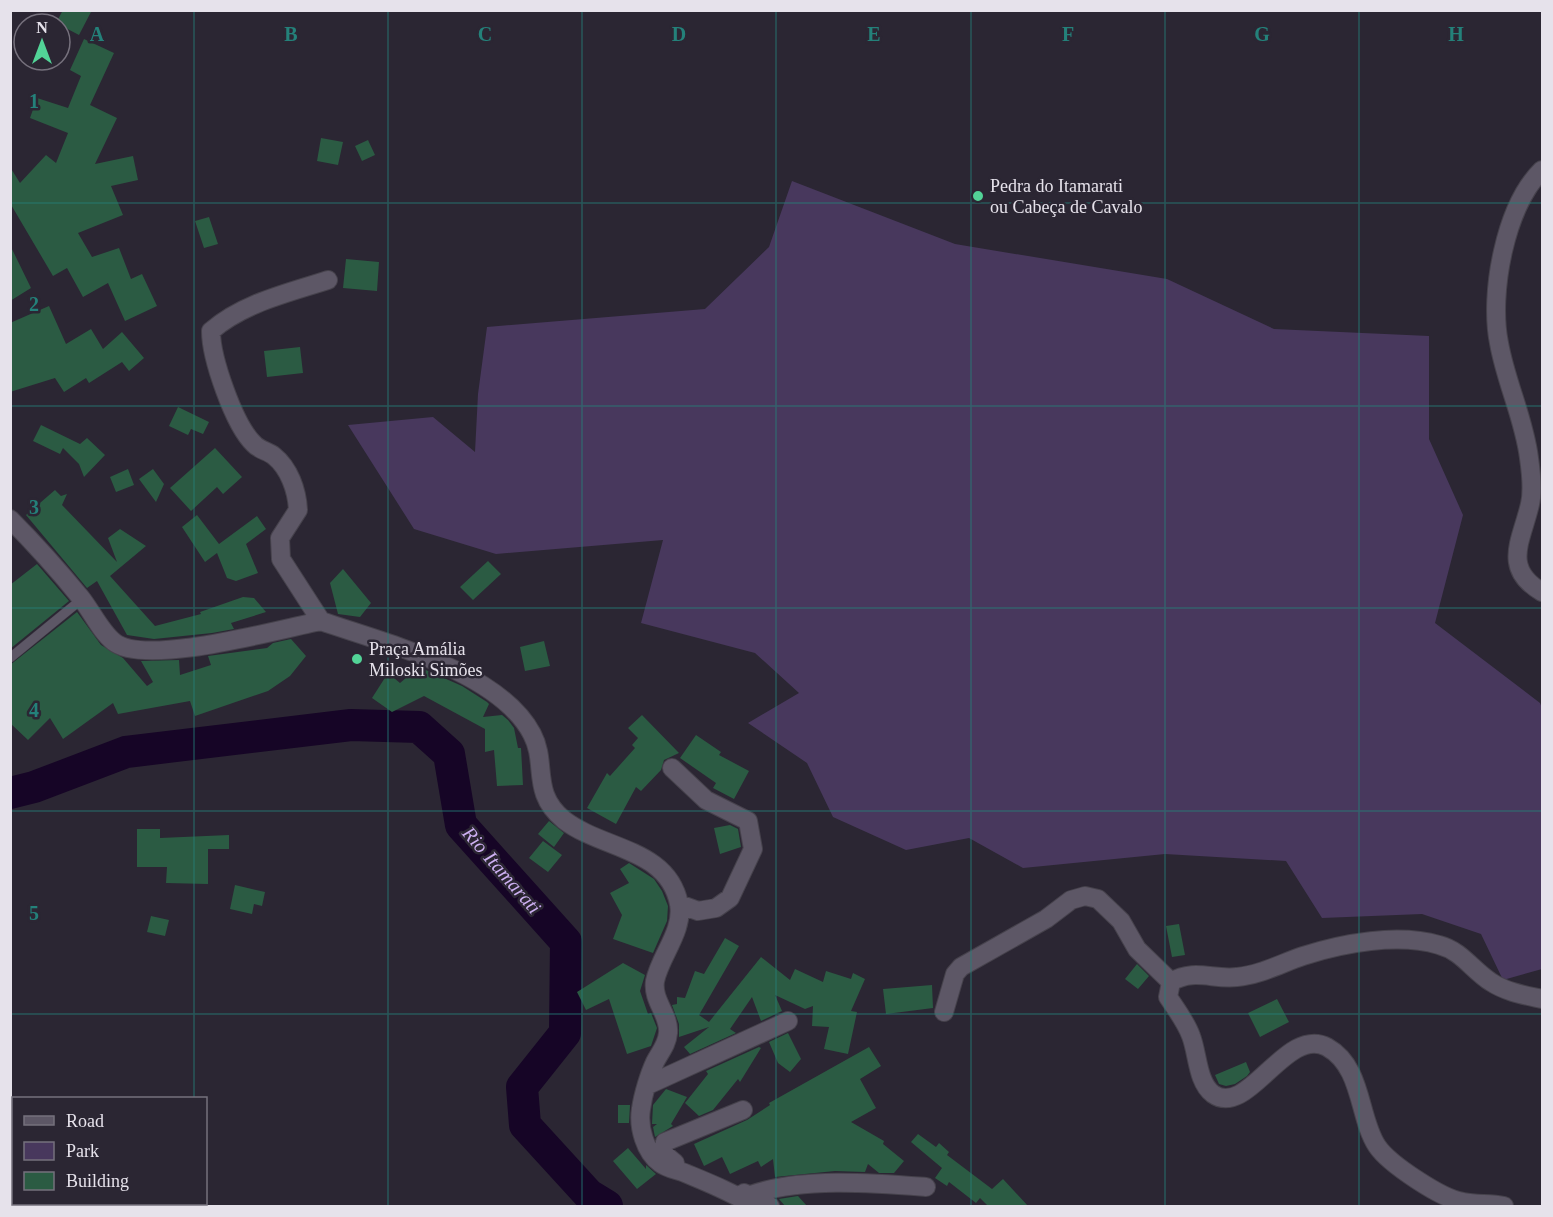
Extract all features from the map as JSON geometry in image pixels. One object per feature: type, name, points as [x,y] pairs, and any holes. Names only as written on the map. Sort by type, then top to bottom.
[{"type":"street","points":[[1542,171],[1535,177],[1510,223],[1497,292],[1499,343],[1522,417],[1529,459],[1531,502],[1517,547],[1518,568],[1528,584],[1542,592]]},
{"type":"street","points":[[321,621],[281,559],[280,538],[298,510],[288,471],[273,455],[253,444],[242,427],[211,347],[212,331],[223,321],[252,306],[328,280]]},
{"type":"street","points":[[11,520],[81,599],[114,642],[128,649],[145,652],[190,649],[321,621],[421,653],[483,687],[518,712],[534,736],[547,804],[566,821],[616,847],[653,862],[665,872],[679,904],[680,919],[655,981],[655,997],[669,1031],[641,1110],[642,1136],[659,1162],[734,1194],[770,1206]]},
{"type":"street","points":[[672,768],[706,801],[748,821],[753,849],[730,898],[716,908],[698,911],[679,904]]},
{"type":"street","points":[[944,1012],[955,974],[961,967],[1037,924],[1071,900],[1085,896],[1098,899],[1121,921],[1137,949],[1171,982]]},
{"type":"street","points":[[1504,1206],[1462,1202],[1446,1196],[1396,1164],[1378,1147],[1372,1137],[1358,1088],[1345,1065],[1326,1046],[1310,1044],[1297,1047],[1245,1091],[1227,1097],[1215,1095],[1204,1084],[1191,1034],[1168,997],[1171,982],[1182,975],[1196,973],[1236,978],[1304,956],[1353,944],[1403,941],[1439,945],[1465,957],[1490,981],[1515,993],[1542,999]]},
{"type":"street","points":[[648,1085],[788,1021]]},
{"type":"street","points":[[743,1110],[677,1136],[662,1146],[663,1153],[670,1161],[752,1201],[793,1185],[862,1184],[926,1187]]},
{"type":"lane","points":[[10,658],[81,599]]},
{"type":"green space","points":[[792,181],[955,244],[1167,279],[1274,329],[1429,336],[1429,439],[1463,515],[1435,623],[1540,703],[1542,708],[1542,969],[1503,980],[1481,934],[1422,914],[1322,918],[1286,861],[1165,854],[1023,868],[969,838],[906,850],[833,817],[807,763],[748,723],[799,693],[755,653],[641,623],[663,540],[496,554],[414,529],[348,425],[433,417],[475,452],[478,394],[487,327],[705,309],[769,247]]},
{"type":"building","points":[[63,10],[92,10],[79,35],[72,31],[72,12],[62,12]]},
{"type":"building","points":[[84,39],[114,53],[90,105],[117,118],[95,164],[133,156],[138,180],[111,186],[123,215],[78,233],[92,257],[119,248],[131,279],[142,274],[157,306],[125,321],[108,283],[83,297],[67,268],[53,276],[10,203],[10,167],[20,183],[46,155],[56,163],[68,133],[30,118],[37,98],[68,108],[81,76],[72,71],[72,66]]},
{"type":"building","points":[[321,138],[343,142],[338,165],[317,161]]},
{"type":"building","points":[[368,140],[375,155],[362,161],[355,146]]},
{"type":"building","points":[[209,217],[218,244],[204,248],[195,221]]},
{"type":"building","points":[[10,245],[31,288],[10,301]]},
{"type":"building","points":[[346,259],[379,262],[377,291],[343,288]]},
{"type":"building","points":[[49,306],[66,344],[91,329],[103,349],[122,332],[144,358],[129,371],[122,362],[89,383],[86,378],[64,392],[55,378],[10,392],[10,323]]},
{"type":"building","points":[[300,347],[303,373],[267,377],[264,351]]},
{"type":"building","points":[[178,407],[209,422],[203,434],[191,429],[188,435],[169,426]]},
{"type":"building","points":[[41,425],[80,444],[87,438],[105,455],[84,477],[79,464],[63,448],[60,454],[33,441]]},
{"type":"building","points":[[215,448],[242,477],[223,494],[217,487],[191,511],[170,488]]},
{"type":"building","points":[[128,469],[134,485],[116,492],[110,477]]},
{"type":"building","points":[[153,469],[164,484],[156,502],[139,479]]},
{"type":"building","points":[[55,490],[61,496],[67,494],[62,505],[117,562],[108,538],[120,529],[146,546],[110,576],[155,626],[201,614],[200,612],[243,597],[254,598],[266,612],[231,623],[234,629],[212,633],[154,639],[127,635],[97,581],[87,588],[26,515]]},
{"type":"building","points":[[197,515],[219,544],[257,516],[266,529],[246,544],[258,573],[236,581],[227,578],[217,553],[205,562],[182,527]]},
{"type":"building","points":[[488,561],[501,574],[473,600],[460,587]]},
{"type":"building","points":[[37,564],[69,601],[10,649],[10,585]]},
{"type":"building","points":[[343,569],[371,603],[360,617],[338,614],[330,583]]},
{"type":"building","points":[[77,612],[101,645],[123,658],[147,686],[153,682],[141,661],[179,660],[180,675],[211,665],[208,656],[267,648],[273,643],[291,639],[306,656],[290,676],[268,691],[195,716],[190,701],[118,714],[113,703],[63,739],[50,718],[28,740],[10,723],[10,665]]},
{"type":"building","points":[[544,641],[550,666],[525,671],[520,647]]},
{"type":"building","points":[[419,667],[462,686],[487,702],[489,704],[483,717],[502,715],[508,720],[514,728],[518,748],[521,748],[523,785],[497,786],[494,750],[485,752],[485,729],[424,696],[392,712],[372,698],[388,673],[400,683]]},
{"type":"building","points":[[642,715],[679,753],[664,760],[661,770],[641,791],[636,787],[616,824],[587,808],[607,773],[610,776],[635,748],[632,745],[638,738],[628,728]]},
{"type":"building","points":[[696,735],[721,752],[719,755],[749,771],[734,799],[713,788],[716,783],[680,758]]},
{"type":"building","points":[[549,821],[564,833],[554,847],[538,834]]},
{"type":"building","points":[[730,825],[738,829],[741,847],[720,854],[714,828]]},
{"type":"building","points":[[137,829],[160,829],[160,838],[229,835],[229,849],[208,849],[208,884],[166,883],[167,867],[137,867]]},
{"type":"building","points":[[543,841],[562,855],[548,872],[529,858]]},
{"type":"building","points":[[629,863],[654,879],[668,906],[667,921],[653,953],[613,939],[622,915],[610,893],[629,883],[620,869]]},
{"type":"building","points":[[235,885],[265,892],[262,906],[254,904],[252,914],[230,909]]},
{"type":"building","points":[[151,916],[169,920],[165,936],[147,932]]},
{"type":"building","points":[[1179,924],[1185,955],[1172,957],[1166,926]]},
{"type":"building","points":[[725,938],[739,946],[699,1015],[709,1022],[761,957],[790,980],[795,969],[823,982],[826,971],[851,979],[853,973],[865,979],[851,1011],[857,1012],[848,1054],[824,1049],[829,1027],[812,1026],[813,1006],[805,1009],[775,995],[782,1011],[761,1021],[752,997],[730,1029],[736,1033],[690,1054],[684,1047],[709,1027],[679,1037],[679,1024],[672,1005],[677,1004],[677,997],[685,998],[695,971],[704,974]]},
{"type":"building","points":[[623,963],[645,975],[640,991],[648,1014],[651,1013],[657,1028],[651,1046],[627,1054],[609,999],[586,1010],[577,992]]},
{"type":"building","points":[[1137,964],[1149,976],[1138,989],[1125,979]]},
{"type":"building","points":[[932,985],[933,1008],[886,1014],[883,989]]},
{"type":"building","points":[[1277,999],[1289,1022],[1260,1037],[1248,1013]]},
{"type":"building","points":[[788,1033],[801,1059],[790,1072],[778,1063],[769,1042]]},
{"type":"building","points":[[869,1047],[881,1066],[860,1079],[876,1108],[851,1122],[884,1141],[883,1144],[904,1161],[894,1173],[879,1173],[868,1164],[865,1172],[835,1171],[775,1177],[773,1159],[761,1167],[758,1161],[730,1174],[722,1157],[704,1166],[694,1144],[747,1120],[770,1105],[769,1103]]},
{"type":"building","points":[[761,1048],[740,1082],[738,1079],[713,1110],[699,1116],[685,1103],[708,1074],[706,1071]]},
{"type":"building","points":[[1246,1062],[1250,1072],[1247,1076],[1235,1084],[1226,1086],[1219,1084],[1215,1075]]},
{"type":"building","points":[[666,1089],[687,1097],[671,1124],[673,1126],[655,1137],[653,1127],[657,1124],[652,1124],[653,1105]]},
{"type":"building","points":[[618,1105],[630,1105],[629,1123],[618,1123]]},
{"type":"building","points":[[918,1134],[936,1147],[939,1143],[949,1152],[947,1155],[992,1189],[1003,1179],[1028,1206],[988,1206],[980,1198],[976,1203],[949,1182],[947,1186],[935,1178],[942,1168],[911,1142]]},
{"type":"building","points":[[628,1148],[646,1169],[646,1165],[656,1174],[637,1189],[613,1161]]},
{"type":"building","points":[[798,1196],[807,1206],[785,1206],[779,1199]]},
{"type":"waterway","name":"Rio Itamarati","points":[[10,793],[34,787],[126,752],[351,725],[419,727],[449,754],[461,825],[566,942],[565,1033],[522,1087],[525,1125],[589,1195],[607,1206]]},
{"type":"place","name":"Pedra do Itamarati ou Cabeça de Cavalo","points":[[978,196]]},
{"type":"place","name":"Praça Amália Miloski Simões","points":[[357,659]]}]
